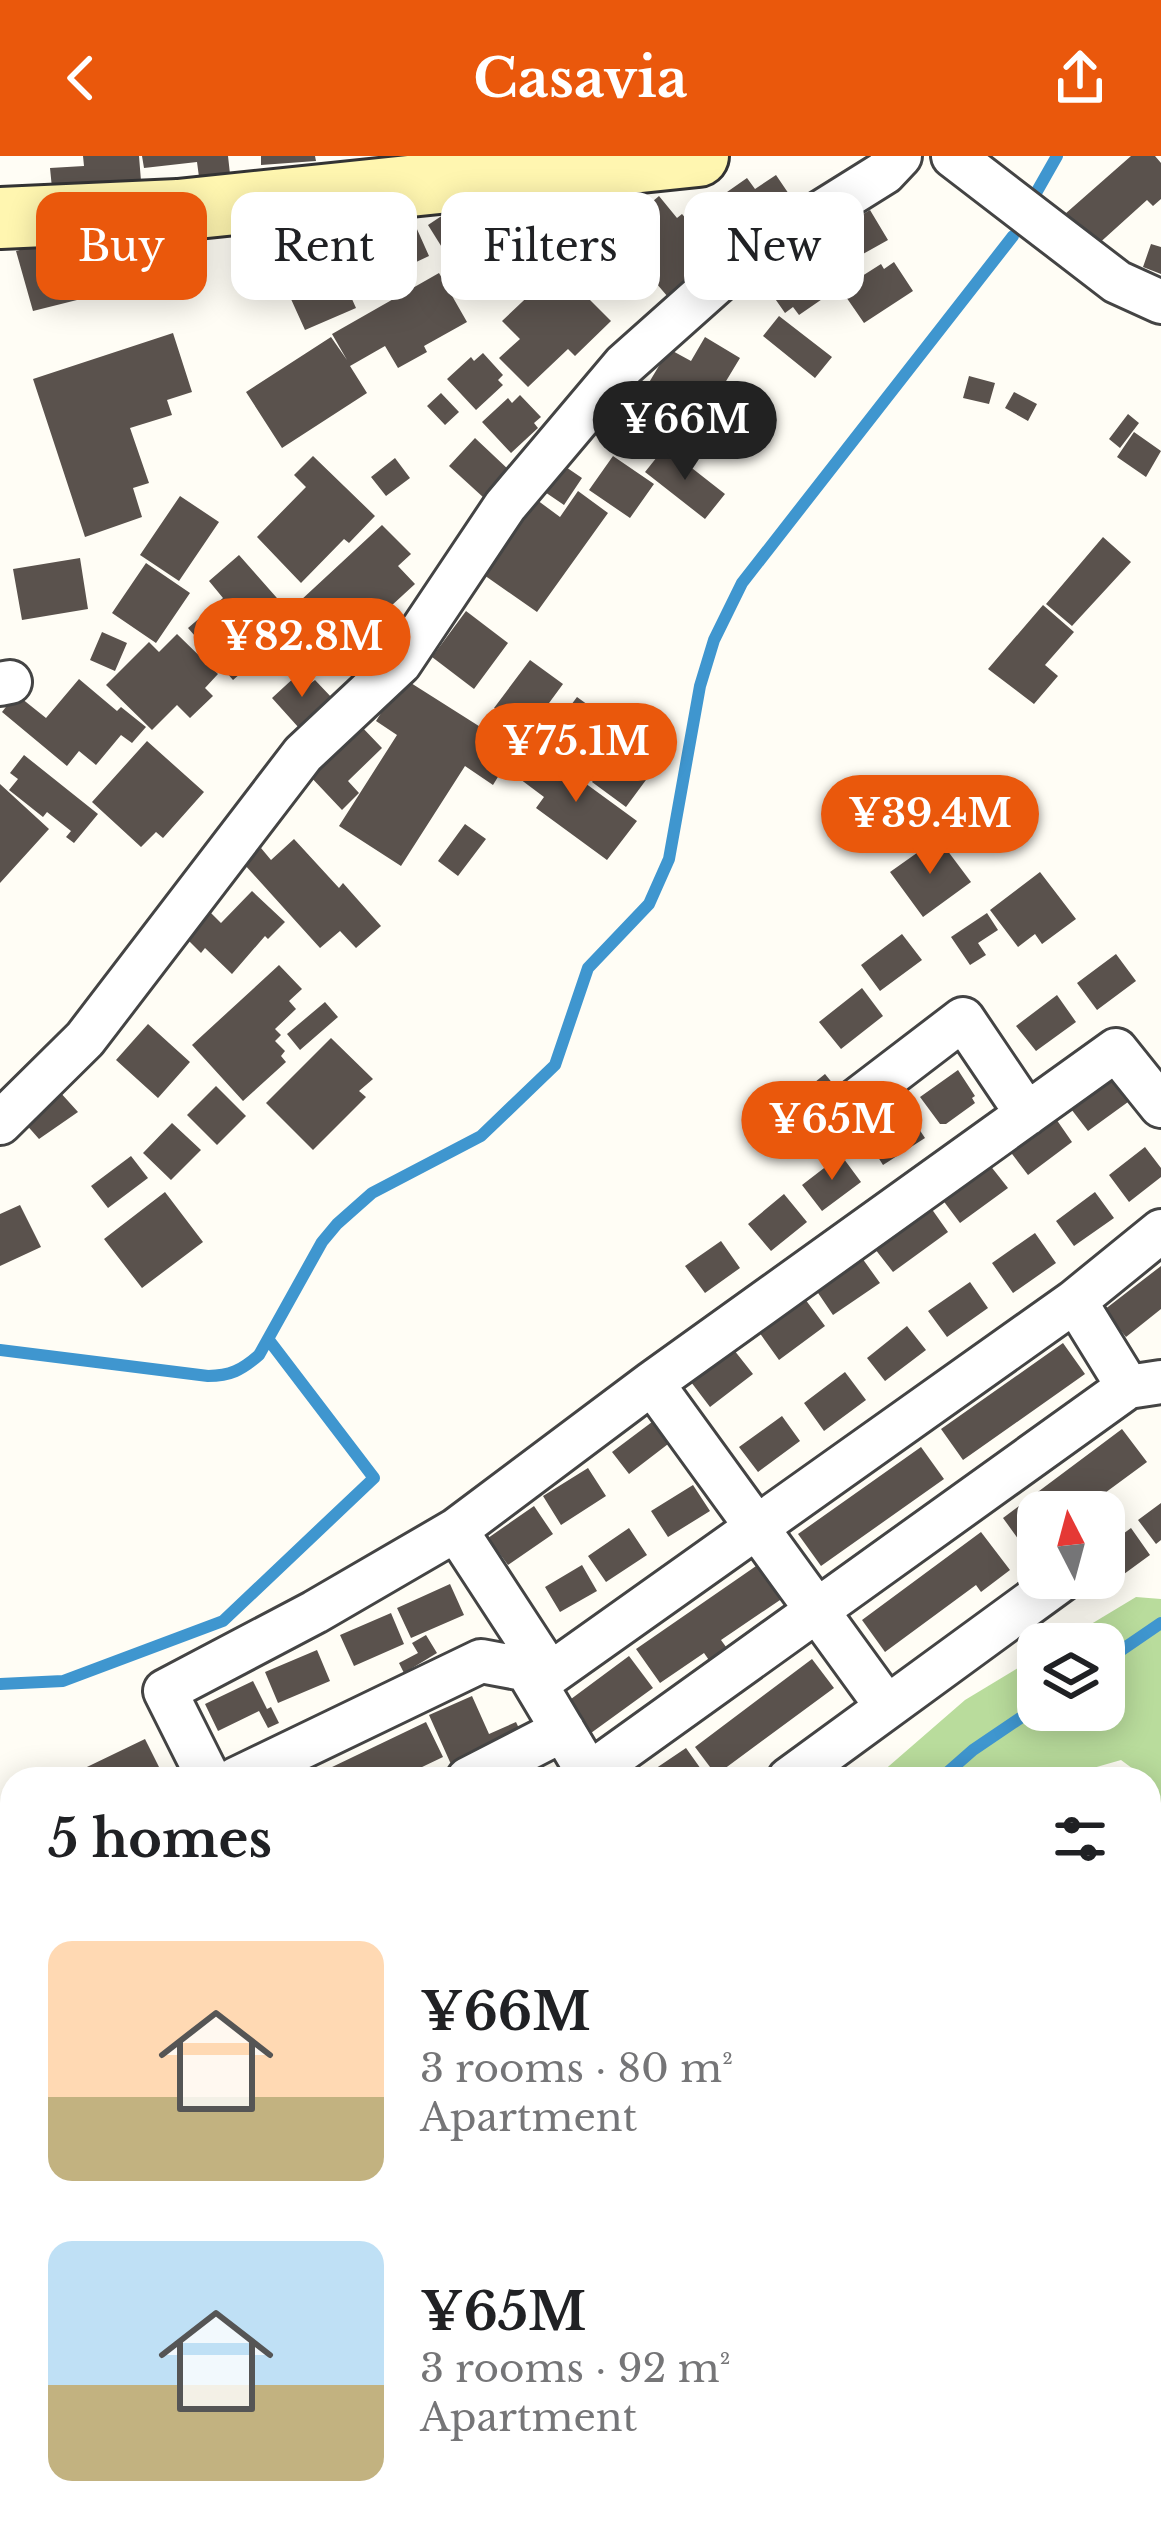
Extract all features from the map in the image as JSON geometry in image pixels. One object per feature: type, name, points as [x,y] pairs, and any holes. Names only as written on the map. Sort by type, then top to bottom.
[{"type":"street","points":[[0,218],[178,210],[698,156]]},
{"type":"street","points":[[0,1123],[85,1039],[303,754],[400,663],[506,506],[624,364],[735,266],[884,173],[900,156]]},
{"type":"street","points":[[953,156],[1117,282],[1161,302]]},
{"type":"street","points":[[857,1100],[963,1019],[1027,1114]]},
{"type":"street","points":[[203,1767],[165,1690],[315,1612],[456,1530],[652,1383],[1116,1050],[1161,1106]]},
{"type":"street","points":[[261,1767],[481,1661],[539,1672],[756,1529],[1075,1301],[1161,1231]]},
{"type":"street","points":[[602,1767],[817,1611],[1145,1385],[1075,1301]]},
{"type":"street","points":[[652,1383],[887,1707]]},
{"type":"street","points":[[456,1530],[539,1672],[585,1767]]},
{"type":"street","points":[[805,1767],[1035,1599]]},
{"type":"street","points":[[491,1767],[563,1730]]},
{"type":"green space","points":[[1136,1597],[1161,1599],[1161,1767],[1130,1767],[1121,1760],[1097,1767],[888,1767],[965,1700],[1017,1669],[1017,1731],[1125,1731],[1125,1623],[1093,1623]]},
{"type":"building","points":[[83,156],[139,156],[141,181],[52,188],[50,168],[84,166]]},
{"type":"building","points":[[142,156],[228,156],[230,174],[199,177],[197,162],[144,168]]},
{"type":"building","points":[[261,156],[315,156],[316,161],[261,165]]},
{"type":"building","points":[[1131,156],[1155,156],[1161,163],[1161,199],[1153,206],[1147,200],[1095,247],[1065,214]]},
{"type":"building","points":[[776,175],[788,192],[727,192],[747,178],[755,189]]},
{"type":"building","points":[[660,197],[677,218],[684,216],[684,284],[668,297],[660,288]]},
{"type":"building","points":[[870,210],[888,240],[864,253],[864,214]]},
{"type":"building","points":[[441,216],[441,246],[428,225]]},
{"type":"building","points":[[417,229],[429,256],[417,262]]},
{"type":"building","points":[[1151,244],[1161,247],[1161,274],[1143,267]]},
{"type":"building","points":[[36,246],[36,300],[77,300],[33,311],[16,251]]},
{"type":"building","points":[[894,262],[913,291],[864,323],[848,300],[864,300],[864,275],[881,264],[884,269]]},
{"type":"building","points":[[439,273],[441,300],[454,300],[467,322],[424,346],[427,352],[398,368],[385,346],[350,366],[367,393],[282,448],[246,392],[331,337],[347,360],[332,334],[392,300],[417,300],[417,286]]},
{"type":"building","points":[[291,300],[352,300],[356,308],[305,330]]},
{"type":"building","points":[[524,300],[590,300],[611,321],[575,356],[568,349],[528,387],[499,358],[520,339],[502,321]]},
{"type":"building","points":[[776,300],[821,300],[799,315],[793,307],[785,313]]},
{"type":"building","points":[[779,316],[832,357],[815,378],[763,336]]},
{"type":"building","points":[[173,333],[192,392],[167,400],[172,415],[130,428],[149,483],[133,488],[142,517],[85,537],[33,379]]},
{"type":"building","points":[[705,337],[740,358],[688,444],[632,411],[669,349],[691,361]]},
{"type":"building","points":[[483,353],[503,375],[498,380],[503,385],[476,410],[447,379],[471,357],[474,361]]},
{"type":"building","points":[[969,376],[995,383],[989,404],[963,398]]},
{"type":"building","points":[[1014,392],[1037,404],[1028,421],[1005,408]]},
{"type":"building","points":[[441,393],[459,412],[445,425],[427,406]]},
{"type":"building","points":[[520,395],[541,417],[534,423],[538,428],[511,453],[482,422],[508,398],[512,403]]},
{"type":"building","points":[[1128,414],[1139,423],[1120,448],[1109,439]]},
{"type":"building","points":[[1134,432],[1161,451],[1146,477],[1117,457]]},
{"type":"building","points":[[475,438],[510,471],[484,498],[449,466]]},
{"type":"building","points":[[665,447],[725,494],[705,519],[645,472]]},
{"type":"building","points":[[313,456],[375,516],[349,543],[344,539],[301,583],[257,537],[306,487],[294,475]]},
{"type":"building","points":[[613,456],[654,484],[630,518],[589,490]]},
{"type":"building","points":[[395,458],[410,478],[386,496],[371,477]]},
{"type":"building","points":[[560,463],[582,478],[564,505],[542,490]]},
{"type":"building","points":[[578,491],[608,513],[537,612],[484,575],[537,500],[560,517]]},
{"type":"building","points":[[180,496],[219,522],[179,581],[140,555]]},
{"type":"building","points":[[382,525],[411,554],[398,566],[415,584],[378,618],[371,611],[338,641],[300,601]]},
{"type":"building","points":[[1103,537],[1131,562],[1072,626],[1046,604]]},
{"type":"building","points":[[239,555],[299,623],[233,680],[188,628],[223,598],[209,581]]},
{"type":"building","points":[[80,558],[88,609],[22,620],[13,569]]},
{"type":"building","points":[[146,563],[190,593],[156,643],[112,613]]},
{"type":"building","points":[[1043,605],[1074,632],[1045,665],[1058,676],[1034,704],[988,669]]},
{"type":"building","points":[[466,611],[508,643],[474,689],[432,657]]},
{"type":"building","points":[[102,632],[127,643],[115,671],[90,660]]},
{"type":"building","points":[[177,634],[218,674],[205,688],[213,696],[190,718],[177,705],[152,730],[106,685],[149,642],[159,652]]},
{"type":"building","points":[[530,660],[563,684],[527,733],[494,708]]},
{"type":"building","points":[[297,675],[307,686],[315,680],[333,699],[299,728],[272,698]]},
{"type":"building","points":[[403,678],[515,749],[493,785],[465,766],[401,866],[339,826],[397,735],[376,721]]},
{"type":"building","points":[[79,679],[117,711],[121,707],[146,727],[132,743],[121,735],[96,765],[79,751],[67,766],[2,712],[16,694],[46,718]]},
{"type":"building","points":[[577,697],[613,723],[579,770],[542,744]]},
{"type":"building","points":[[359,724],[382,748],[348,781],[359,793],[342,810],[308,774]]},
{"type":"building","points":[[626,735],[660,761],[626,807],[592,782]]},
{"type":"building","points":[[147,741],[204,792],[163,838],[156,832],[141,847],[92,802]]},
{"type":"building","points":[[537,748],[637,821],[607,860],[536,808],[544,797],[516,776]]},
{"type":"building","points":[[24,755],[98,814],[74,843],[66,837],[71,831],[47,812],[43,817],[9,790],[18,779],[10,773]]},
{"type":"building","points":[[0,784],[49,829],[0,883]]},
{"type":"building","points":[[465,824],[486,839],[458,876],[438,861]]},
{"type":"building","points":[[938,838],[971,882],[923,917],[890,872]]},
{"type":"building","points":[[294,839],[381,926],[356,948],[340,931],[320,948],[244,864],[261,848],[271,860]]},
{"type":"building","points":[[1040,872],[1076,919],[1042,944],[1035,934],[1018,947],[990,910]]},
{"type":"building","points":[[252,891],[285,922],[268,939],[265,936],[232,974],[183,935],[207,909],[221,923]]},
{"type":"building","points":[[987,913],[998,930],[978,943],[986,955],[970,965],[951,937]]},
{"type":"building","points":[[902,934],[922,960],[880,991],[861,965]]},
{"type":"building","points":[[1116,954],[1136,981],[1097,1010],[1077,983]]},
{"type":"building","points":[[279,965],[302,989],[289,1001],[296,1009],[275,1029],[281,1035],[275,1041],[285,1051],[281,1056],[286,1062],[243,1101],[192,1045]]},
{"type":"building","points":[[862,988],[883,1016],[841,1049],[819,1022]]},
{"type":"building","points":[[1057,995],[1076,1022],[1036,1051],[1016,1026]]},
{"type":"building","points":[[325,1002],[338,1017],[300,1050],[287,1034]]},
{"type":"building","points":[[148,1024],[190,1062],[158,1098],[116,1060]]},
{"type":"building","points":[[331,1038],[373,1079],[359,1091],[366,1097],[313,1150],[266,1103]]},
{"type":"building","points":[[958,1070],[975,1103],[940,1124],[920,1097]]},
{"type":"building","points":[[825,1074],[843,1096],[801,1129],[784,1107]]},
{"type":"building","points":[[1108,1076],[1128,1102],[1088,1131],[1068,1105]]},
{"type":"building","points":[[216,1086],[246,1116],[217,1145],[187,1115]]},
{"type":"building","points":[[59,1091],[78,1112],[39,1139],[24,1122]]},
{"type":"building","points":[[907,1111],[925,1138],[883,1165],[866,1138]]},
{"type":"building","points":[[1054,1116],[1072,1142],[1028,1175],[1009,1150]]},
{"type":"building","points":[[172,1123],[201,1150],[171,1180],[143,1153]]},
{"type":"building","points":[[1145,1147],[1161,1168],[1161,1177],[1129,1202],[1109,1175]]},
{"type":"building","points":[[841,1155],[861,1182],[822,1211],[802,1185]]},
{"type":"building","points":[[131,1156],[148,1178],[108,1208],[91,1186]]},
{"type":"building","points":[[989,1164],[1008,1188],[960,1223],[942,1199]]},
{"type":"building","points":[[165,1192],[203,1242],[142,1288],[104,1239]]},
{"type":"building","points":[[1095,1192],[1114,1218],[1074,1246],[1056,1221]]},
{"type":"building","points":[[784,1194],[807,1222],[771,1251],[748,1224]]},
{"type":"building","points":[[20,1205],[41,1247],[0,1266],[0,1214]]},
{"type":"building","points":[[931,1208],[948,1232],[893,1272],[875,1249]]},
{"type":"building","points":[[1035,1233],[1056,1263],[1013,1293],[992,1263]]},
{"type":"building","points":[[721,1241],[740,1268],[705,1293],[685,1266]]},
{"type":"building","points":[[862,1258],[880,1283],[833,1315],[816,1290]]},
{"type":"building","points":[[1161,1266],[1161,1309],[1126,1337],[1104,1310]]},
{"type":"building","points":[[970,1282],[988,1308],[947,1337],[928,1311]]},
{"type":"building","points":[[805,1299],[825,1326],[779,1360],[759,1332]]},
{"type":"building","points":[[907,1326],[926,1350],[885,1381],[867,1358]]},
{"type":"building","points":[[1063,1343],[1085,1374],[963,1460],[941,1429]]},
{"type":"building","points":[[734,1350],[753,1374],[710,1407],[691,1382]]},
{"type":"building","points":[[845,1372],[866,1400],[824,1431],[804,1403]]},
{"type":"building","points":[[782,1416],[800,1441],[758,1472],[739,1447]]},
{"type":"building","points":[[656,1419],[672,1441],[629,1474],[612,1452]]},
{"type":"building","points":[[1122,1429],[1147,1462],[1108,1491],[1039,1491]]},
{"type":"building","points":[[921,1447],[944,1479],[821,1566],[798,1534]]},
{"type":"building","points":[[588,1468],[606,1496],[561,1525],[543,1496]]},
{"type":"building","points":[[693,1485],[710,1511],[668,1537],[651,1511]]},
{"type":"building","points":[[1161,1503],[1161,1540],[1156,1544],[1138,1520]]},
{"type":"building","points":[[534,1506],[553,1534],[508,1565],[488,1538]]},
{"type":"building","points":[[1017,1508],[1017,1537],[1003,1518]]},
{"type":"building","points":[[629,1528],[647,1555],[606,1582],[588,1556]]},
{"type":"building","points":[[1131,1528],[1150,1555],[1125,1573],[1125,1532]]},
{"type":"building","points":[[981,1532],[1010,1570],[981,1592],[976,1585],[885,1652],[862,1620]]},
{"type":"building","points":[[759,1564],[783,1598],[721,1640],[729,1651],[711,1663],[704,1653],[660,1683],[636,1649]]},
{"type":"building","points":[[582,1565],[597,1591],[560,1612],[545,1587]]},
{"type":"building","points":[[450,1584],[464,1615],[411,1638],[397,1608]]},
{"type":"building","points":[[391,1613],[404,1644],[354,1666],[340,1635]]},
{"type":"building","points":[[426,1635],[437,1653],[404,1673],[399,1663],[418,1653],[412,1643]]},
{"type":"building","points":[[317,1650],[330,1681],[278,1703],[265,1672]]},
{"type":"building","points":[[629,1656],[653,1688],[591,1733],[567,1702]]},
{"type":"building","points":[[812,1659],[834,1688],[727,1767],[710,1767],[695,1747]]},
{"type":"building","points":[[253,1681],[279,1723],[268,1728],[259,1711],[218,1731],[205,1704]]},
{"type":"building","points":[[472,1696],[489,1734],[516,1722],[524,1739],[463,1767],[452,1767],[429,1715]]},
{"type":"building","points":[[426,1722],[443,1757],[422,1767],[332,1767]]},
{"type":"building","points":[[145,1739],[159,1767],[87,1767]]},
{"type":"building","points":[[686,1748],[699,1767],[658,1767]]},
{"type":"waterway","points":[[1032,200],[1057,156]]},
{"type":"waterway","points":[[0,1350],[208,1376],[241,1368],[259,1355],[322,1242],[337,1224],[372,1193],[481,1136],[555,1065],[588,968],[649,904],[669,859],[700,686],[714,640],[742,583],[1013,236]]},
{"type":"waterway","points":[[0,1684],[63,1681],[223,1621],[374,1478],[268,1339]]},
{"type":"waterway","points":[[1125,1648],[1161,1623]]},
{"type":"waterway","points":[[954,1767],[1017,1720]]}]
